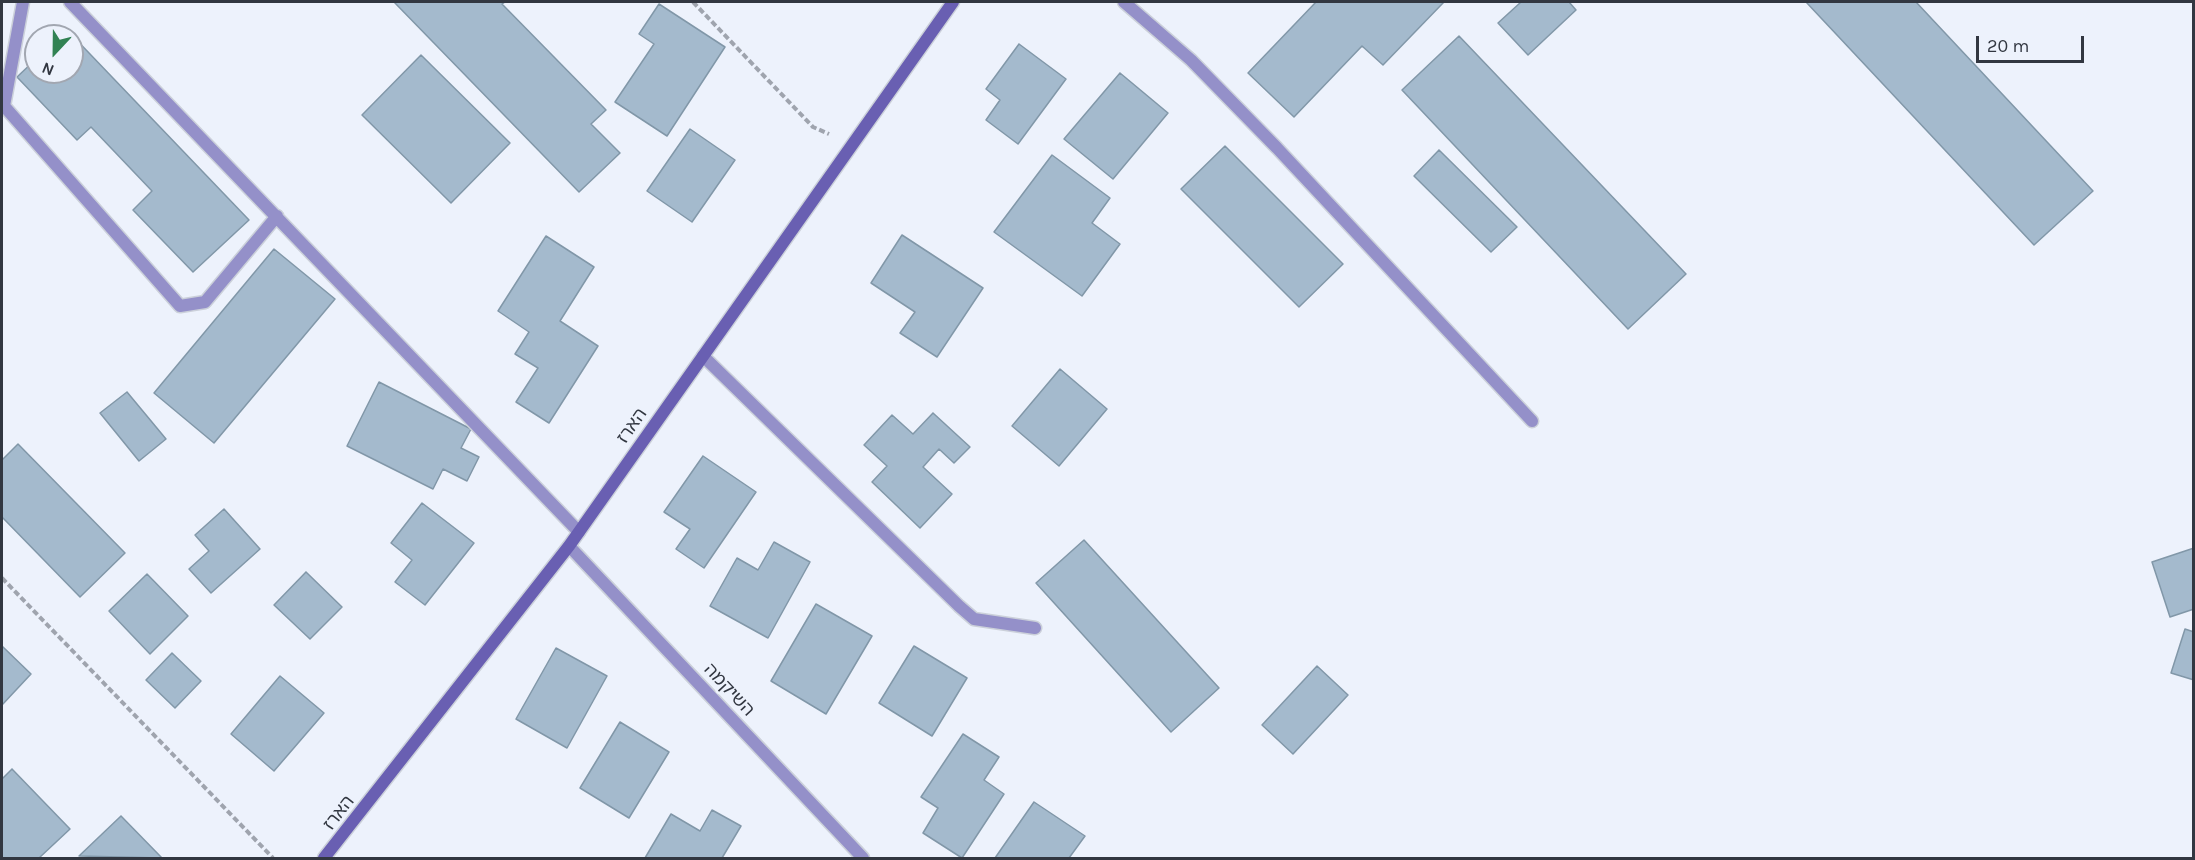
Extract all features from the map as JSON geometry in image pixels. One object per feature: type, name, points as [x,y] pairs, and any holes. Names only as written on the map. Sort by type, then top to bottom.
[{"type":"street","points":[[23,2],[4,106],[180,306],[205,302],[277,216]]},
{"type":"street","points":[[70,2],[579,532]]},
{"type":"street","name":"הארז","points":[[324,858],[569,546],[953,2]]},
{"type":"street","points":[[1124,2],[1191,60],[1277,148],[1532,421]]},
{"type":"street","points":[[703,356],[974,619],[1035,628]]},
{"type":"street","name":"השיקמה","points":[[569,546],[863,858]]},
{"type":"path","points":[[693,2],[813,127],[852,144]]},
{"type":"path","points":[[2,578],[273,858]]},
{"type":"building","points":[[394,2],[505,2],[502,4],[606,110],[591,124],[620,153],[579,192]]},
{"type":"building","points":[[1316,2],[1444,2],[1383,65],[1362,46],[1294,117],[1248,73]]},
{"type":"building","points":[[1521,2],[1569,2],[1576,10],[1528,55],[1498,23]]},
{"type":"building","points":[[1806,2],[1916,2],[2093,191],[2034,245]]},
{"type":"building","points":[[659,4],[725,47],[667,136],[615,102],[654,44],[639,34]]},
{"type":"building","points":[[1459,36],[1686,274],[1628,329],[1402,90]]},
{"type":"building","points":[[1019,44],[1066,79],[1018,144],[986,120],[1000,100],[986,89]]},
{"type":"building","points":[[84,48],[249,220],[193,272],[133,210],[152,191],[91,127],[77,140],[17,77],[24,70],[24,84],[84,84]]},
{"type":"building","points":[[421,55],[510,143],[451,203],[362,115]]},
{"type":"building","points":[[1120,73],[1168,113],[1113,179],[1064,139]]},
{"type":"building","points":[[690,129],[735,160],[692,222],[647,191]]},
{"type":"building","points":[[1225,146],[1343,264],[1299,307],[1181,189]]},
{"type":"building","points":[[1439,150],[1517,227],[1491,252],[1414,176]]},
{"type":"building","points":[[1052,155],[1110,198],[1092,223],[1120,244],[1082,296],[994,232]]},
{"type":"building","points":[[902,235],[983,288],[937,357],[900,333],[915,312],[871,283]]},
{"type":"building","points":[[546,236],[594,267],[560,321],[598,346],[549,423],[516,402],[538,368],[515,354],[529,332],[498,311]]},
{"type":"building","points":[[274,249],[335,299],[214,443],[154,393]]},
{"type":"building","points":[[1060,369],[1107,409],[1059,466],[1012,426]]},
{"type":"building","points":[[379,382],[471,429],[461,448],[479,457],[467,481],[443,469],[433,489],[347,446]]},
{"type":"building","points":[[127,392],[166,439],[139,461],[100,413]]},
{"type":"building","points":[[933,413],[970,447],[954,463],[939,449],[923,467],[952,494],[920,528],[872,482],[887,466],[864,445],[892,415],[913,434]]},
{"type":"building","points":[[18,444],[125,553],[80,597],[2,517],[2,460]]},
{"type":"building","points":[[703,456],[756,492],[704,568],[676,549],[690,529],[664,512]]},
{"type":"building","points":[[422,503],[474,543],[425,605],[395,582],[412,560],[391,543]]},
{"type":"building","points":[[224,509],[260,549],[211,593],[189,569],[209,551],[195,535]]},
{"type":"building","points":[[1084,540],[1219,688],[1171,732],[1036,583]]},
{"type":"building","points":[[774,542],[810,562],[768,638],[710,606],[737,558],[758,570]]},
{"type":"building","points":[[2194,548],[2194,609],[2170,617],[2152,562]]},
{"type":"building","points":[[306,572],[342,607],[310,639],[274,605]]},
{"type":"building","points":[[147,574],[188,616],[150,654],[109,611]]},
{"type":"building","points":[[816,604],[872,636],[826,714],[771,681]]},
{"type":"building","points":[[2185,629],[2194,632],[2194,680],[2171,673]]},
{"type":"building","points":[[2,646],[31,674],[2,705]]},
{"type":"building","points":[[914,646],[967,678],[932,736],[879,703]]},
{"type":"building","points":[[556,648],[607,676],[567,748],[516,719]]},
{"type":"building","points":[[172,653],[201,681],[175,708],[146,680]]},
{"type":"building","points":[[1317,666],[1348,695],[1293,754],[1262,725]]},
{"type":"building","points":[[280,676],[324,713],[274,771],[231,734]]},
{"type":"building","points":[[620,722],[669,752],[629,818],[580,788]]},
{"type":"building","points":[[963,734],[999,757],[984,780],[1004,794],[962,858],[923,833],[938,808],[921,797]]},
{"type":"building","points":[[12,769],[70,829],[39,858],[2,858],[2,779]]},
{"type":"building","points":[[1034,802],[1085,836],[1069,858],[995,858]]},
{"type":"building","points":[[712,810],[741,826],[722,858],[645,858],[671,814],[700,831]]},
{"type":"building","points":[[121,816],[162,858],[79,856]]}]
